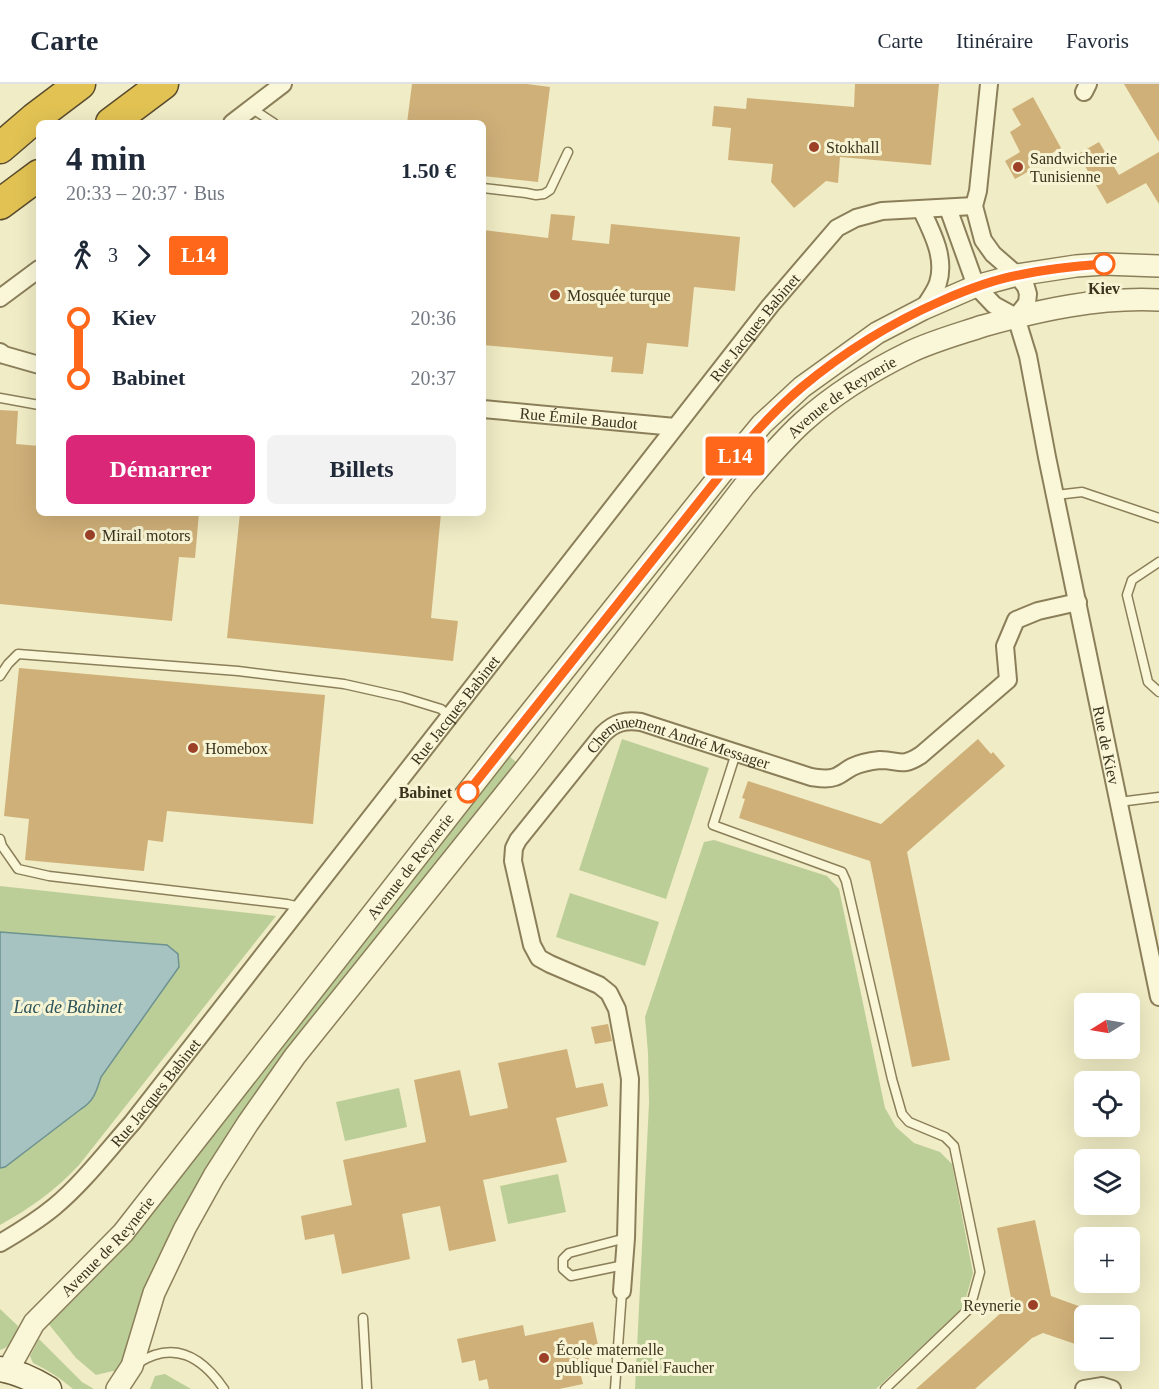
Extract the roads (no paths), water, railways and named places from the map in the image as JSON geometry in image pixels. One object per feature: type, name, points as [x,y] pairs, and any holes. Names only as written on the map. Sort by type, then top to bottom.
[{"type":"highway","points":[[0,148],[80,84]]},
{"type":"highway","points":[[115,120],[163,84]]},
{"type":"highway","points":[[0,129],[35,118]]},
{"type":"highway","points":[[0,204],[36,177]]},
{"type":"main road","points":[[4,1370],[22,1374],[49,1389]]},
{"type":"street","points":[[236,120],[283,84]]},
{"type":"street","points":[[948,208],[976,286],[994,306],[1016,317],[1027,303],[1026,287],[1017,275],[993,254],[983,240],[974,206],[978,191],[989,84]]},
{"type":"street","name":"Rue Jacques Babinet","points":[[0,1243],[26,1228],[54,1207],[87,1176],[132,1123],[770,306],[837,228],[856,218],[882,211],[974,206]]},
{"type":"street","points":[[921,209],[934,237],[941,263],[938,284],[923,309]]},
{"type":"street","name":"Avenue de Reynerie","points":[[4,1370],[38,1319],[123,1233],[502,748],[762,424],[802,387],[877,333],[923,309],[976,286],[1017,275],[1076,266],[1104,264],[1159,266]]},
{"type":"street","points":[[0,298],[36,271]]},
{"type":"street","name":"Avenue de Reynerie","points":[[117,1389],[132,1366],[154,1293],[186,1228],[208,1187],[248,1123],[295,1056],[526,768],[744,486],[773,452],[803,422],[868,375],[910,352],[949,336],[1016,317],[1078,304],[1136,299],[1159,300]]},
{"type":"street","name":"Rue de Kiev","points":[[1016,317],[1028,356],[1159,997]]},
{"type":"street","points":[[0,352],[36,364]]},
{"type":"street","name":"Rue Émile Baudot","points":[[486,409],[675,427]]},
{"type":"street","name":"Cheminement André Messager","points":[[622,1291],[626,1238],[630,1079],[617,1009],[609,993],[599,985],[539,958],[532,945],[513,861],[513,848],[518,840],[603,734],[617,723],[641,722],[822,779],[835,777],[851,767],[869,762],[881,760],[898,763],[912,762],[1008,680],[1005,646],[1016,620],[1038,611],[1078,602]]},
{"type":"street","points":[[1084,1389],[1102,1386],[1112,1389]]},
{"type":"lane","points":[[251,108],[269,120]]},
{"type":"lane","points":[[486,188],[544,194],[550,190],[568,152]]},
{"type":"lane","points":[[0,398],[36,404]]},
{"type":"lane","points":[[1056,495],[1082,492],[1159,518]]},
{"type":"lane","points":[[1159,562],[1132,580],[1127,595],[1148,682],[1159,692]]},
{"type":"lane","points":[[0,676],[18,654],[238,671],[344,684],[402,697],[441,710],[449,716]]},
{"type":"lane","points":[[736,753],[713,825],[842,872],[902,1114],[909,1122],[945,1137],[954,1146],[980,1272],[970,1308],[885,1389]]},
{"type":"lane","points":[[1119,802],[1159,797]]},
{"type":"lane","points":[[0,839],[2,846],[18,869],[49,876],[301,907]]},
{"type":"lane","points":[[624,1266],[571,1276],[563,1269],[562,1259],[569,1253],[626,1238]]},
{"type":"lane","points":[[615,1389],[622,1291]]},
{"type":"lane","points":[[363,1318],[367,1389]]},
{"type":"lane","points":[[132,1366],[148,1356],[177,1352],[193,1357],[216,1378],[224,1389]]},
{"type":"water","name":"Lac de Babinet","points":[[0,932],[167,945],[178,954],[179,967],[101,1077],[89,1103],[5,1167],[0,1168]]},
{"type":"place","name":"Stokhall","points":[[814,147]]},
{"type":"place","name":"Sandwicherie Tunisienne","points":[[1018,167]]},
{"type":"place","name":"Kiev","points":[[1104,264]]},
{"type":"place","name":"Mosquée turque","points":[[555,295]]},
{"type":"place","name":"Mirail motors","points":[[90,535]]},
{"type":"place","name":"Homebox","points":[[193,748]]},
{"type":"place","name":"Babinet","points":[[468,792]]},
{"type":"place","name":"Reynerie","points":[[1033,1305]]},
{"type":"place","name":"École maternelle publique Daniel Faucher","points":[[544,1358]]}]
